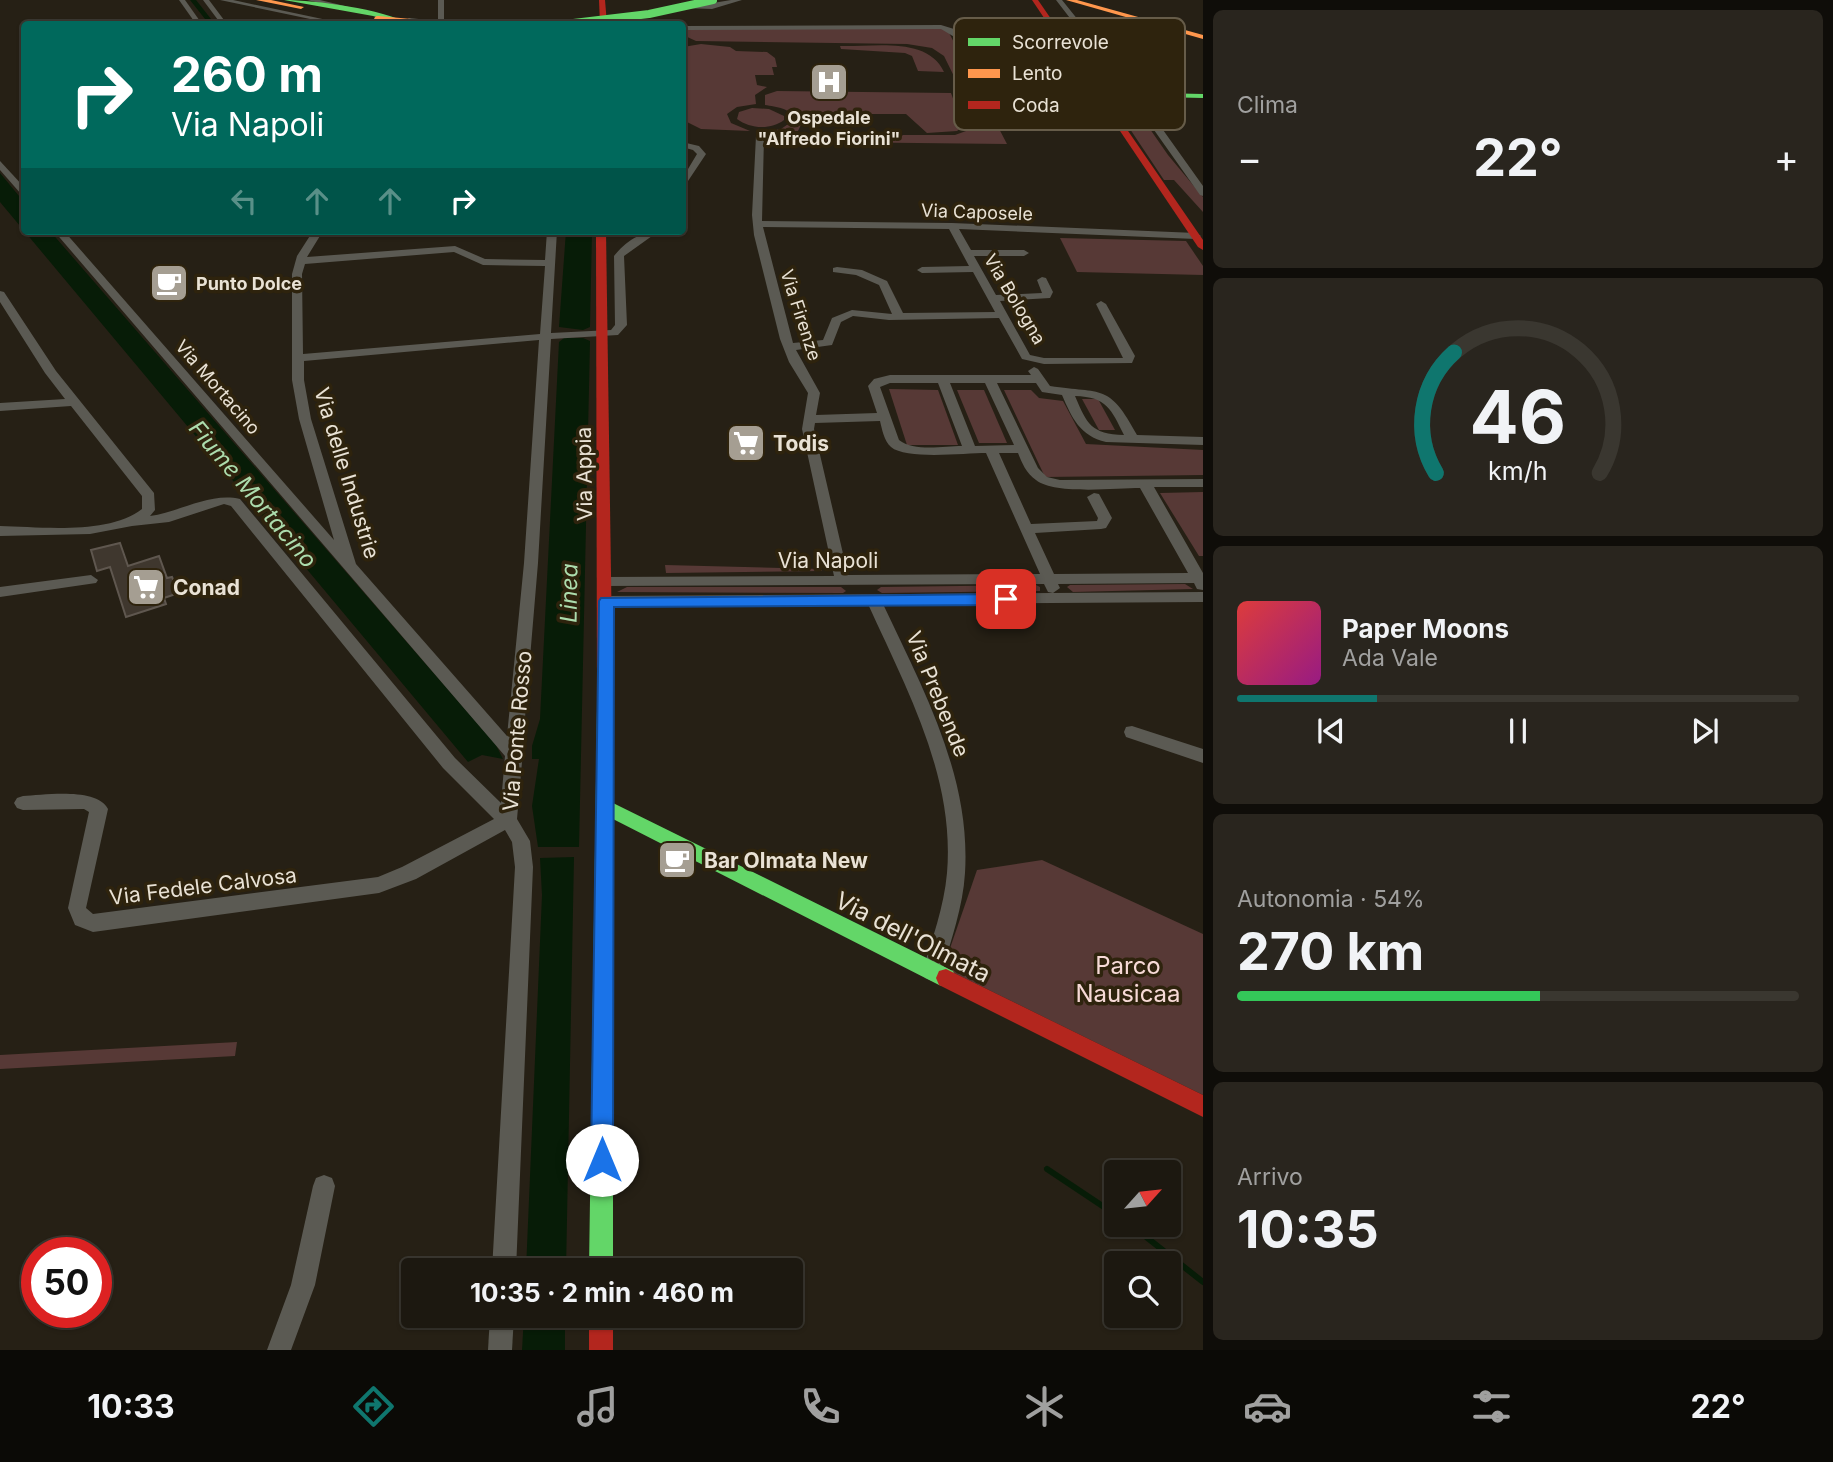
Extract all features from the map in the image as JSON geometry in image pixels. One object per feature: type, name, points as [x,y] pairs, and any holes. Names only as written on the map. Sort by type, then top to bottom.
[{"type":"main road","points":[[259,0],[377,15],[396,21]]},
{"type":"main road","points":[[602,0],[604,21]]},
{"type":"main road","points":[[589,21],[654,13],[714,0]]},
{"type":"main road","points":[[658,21],[714,0]]},
{"type":"main road","points":[[1035,0],[1048,18]]},
{"type":"main road","points":[[1069,0],[1138,18]]},
{"type":"main road","points":[[1082,0],[1144,18]]},
{"type":"main road","points":[[289,3],[368,21]]},
{"type":"main road","points":[[1185,30],[1203,35]]},
{"type":"main road","points":[[1185,30],[1203,35]]},
{"type":"main road","points":[[1185,95],[1203,96]]},
{"type":"main road","points":[[1130,130],[1200,242]]},
{"type":"main road","name":"Via Appia","points":[[601,235],[600,335],[606,582],[601,1258]]},
{"type":"main road","name":"Via Appia","points":[[600,264],[611,235]]},
{"type":"main road","name":"Via dell'Olmata","points":[[603,806],[1203,1106]]},
{"type":"main road","points":[[601,1328],[601,1350]]},
{"type":"street","points":[[181,0],[198,21]]},
{"type":"street","points":[[206,0],[222,21]]},
{"type":"street","points":[[223,0],[327,21]]},
{"type":"street","points":[[310,0],[414,21]]},
{"type":"street","points":[[441,0],[441,21]]},
{"type":"street","points":[[604,21],[663,8],[712,7],[739,0]]},
{"type":"street","points":[[1059,0],[1073,18]]},
{"type":"street","points":[[686,28],[941,27],[954,31]]},
{"type":"street","points":[[1158,130],[1203,193]]},
{"type":"street","name":"Via Firenze","points":[[760,135],[757,224],[789,347],[797,367],[814,393],[814,404],[808,419],[850,581]]},
{"type":"street","points":[[686,145],[698,149],[702,154],[686,180]]},
{"type":"street","points":[[0,164],[21,188]]},
{"type":"street","points":[[1190,177],[1203,178]]},
{"type":"street","name":"Via Caposele","points":[[757,224],[952,226],[1200,242]]},
{"type":"street","name":"Via Bologna","points":[[952,226],[1026,357],[1044,361],[1128,360],[1129,356],[1101,304]]},
{"type":"street","name":"Via Mortacino","points":[[62,235],[349,566]]},
{"type":"street","name":"Via delle Industrie","points":[[316,235],[300,261],[297,279],[297,358],[303,411],[349,566],[516,760]]},
{"type":"street","name":"Via Ponte Rosso","points":[[505,1258],[524,866],[522,842],[509,817],[531,563],[552,235]]},
{"type":"street","points":[[297,358],[617,332],[621,327],[619,256],[648,235]]},
{"type":"street","points":[[300,261],[456,249],[479,262],[549,263]]},
{"type":"street","points":[[967,253],[1024,253]]},
{"type":"street","points":[[922,270],[976,269]]},
{"type":"street","points":[[837,270],[858,272],[883,283],[899,317]]},
{"type":"street","points":[[992,298],[1046,296],[1048,292],[1042,281]]},
{"type":"street","points":[[0,295],[44,363],[150,498],[149,512],[133,522]]},
{"type":"street","points":[[789,347],[828,343],[836,320],[845,314],[899,317],[1001,315]]},
{"type":"street","points":[[1026,357],[1046,389],[1094,392],[1107,397],[1132,438]]},
{"type":"street","points":[[943,379],[970,450]]},
{"type":"street","points":[[989,379],[1034,472],[1047,482],[1203,483]]},
{"type":"street","points":[[1023,449],[916,450],[899,447],[891,439],[874,388],[878,382],[1038,379]]},
{"type":"street","points":[[1067,392],[1090,433],[1101,438],[1203,441]]},
{"type":"street","points":[[0,407],[74,402]]},
{"type":"street","points":[[808,419],[884,417]]},
{"type":"street","points":[[991,450],[1059,599]]},
{"type":"street","points":[[1145,484],[1196,561],[1201,581]]},
{"type":"street","points":[[1026,529],[1101,525],[1105,518],[1094,498]]},
{"type":"street","points":[[0,531],[87,530],[169,518],[223,500],[235,502],[449,763],[481,797],[509,817]]},
{"type":"street","points":[[0,592],[91,580]]},
{"type":"street","points":[[850,581],[868,599]]},
{"type":"street","name":"Via Napoli","points":[[606,582],[1201,581]]},
{"type":"street","name":"Via Napoli","points":[[606,601],[1203,597]]},
{"type":"street","name":"Via Prebende","points":[[868,599],[936,740],[947,777],[955,822],[955,883],[932,972]]},
{"type":"street","points":[[1132,732],[1203,756]]},
{"type":"street","name":"Via Fedele Calvosa","points":[[23,803],[84,801],[99,809],[78,908],[82,919],[93,923],[379,885],[409,873],[509,817]]},
{"type":"street","points":[[279,1350],[303,1285],[324,1186]]},
{"type":"street","points":[[500,1350],[501,1328]]},
{"type":"green space","points":[[686,29],[947,29],[954,42],[954,76],[944,56],[932,48],[907,44],[696,41],[686,36]]},
{"type":"green space","points":[[701,44],[730,47],[736,51],[767,52],[775,58],[777,67],[772,67],[774,75],[755,75],[757,85],[767,87],[755,95],[756,104],[737,107],[727,114],[731,123],[750,131],[701,129],[686,122],[686,46]]},
{"type":"green space","points":[[883,45],[913,48],[926,53],[944,72],[918,71],[912,56],[905,53],[841,49],[840,46]]},
{"type":"green space","points":[[777,91],[951,93],[954,101],[954,130],[958,130],[927,133],[906,114],[806,114],[798,131],[769,131],[781,129],[794,120],[787,111],[765,105],[765,95]]},
{"type":"green space","points":[[752,108],[769,109],[784,116],[784,120],[761,127],[748,125],[737,119],[739,112]]},
{"type":"green space","points":[[969,130],[1000,130],[1007,144],[826,142],[807,136],[898,139],[903,135],[955,135]]},
{"type":"green space","points":[[1131,130],[1151,130],[1203,197],[1203,212],[1174,180],[1164,180]]},
{"type":"green space","points":[[1060,238],[1186,241],[1203,266],[1203,275],[1077,272]]},
{"type":"green space","points":[[889,389],[938,390],[958,445],[907,445]]},
{"type":"green space","points":[[957,390],[984,390],[1007,443],[979,443]]},
{"type":"green space","points":[[1004,390],[1031,390],[1039,398],[1063,401],[1086,444],[1203,450],[1203,475],[1045,477]]},
{"type":"green space","points":[[1082,399],[1098,399],[1115,430],[1099,430]]},
{"type":"green space","points":[[1203,492],[1203,556],[1199,556],[1160,493]]},
{"type":"green space","points":[[665,565],[821,569],[822,571],[666,573]]},
{"type":"green space","points":[[1185,584],[1193,589],[1073,592],[1067,587],[1070,585]]},
{"type":"green space","points":[[627,587],[841,587],[846,591],[617,592]]},
{"type":"green space","points":[[881,587],[1040,587],[1040,591],[882,593],[877,590]]},
{"type":"green space","name":"Parco Nausicaa","points":[[1042,860],[1203,934],[1203,1095],[952,972],[948,954],[977,870]]},
{"type":"green space","points":[[237,1042],[235,1056],[0,1069],[0,1055]]},
{"type":"water","points":[[0,173],[21,198],[21,227],[0,202]]},
{"type":"water","name":"Fiume Mortacino","points":[[27,235],[53,235],[496,745],[503,759],[482,755],[468,762]]},
{"type":"water","points":[[566,235],[592,235],[590,327],[583,330],[559,327]]},
{"type":"water","name":"Linea","points":[[564,338],[583,338],[590,341],[579,847],[538,847],[532,806],[539,759],[532,759],[532,746],[540,719],[559,342]]},
{"type":"water","points":[[574,857],[566,1258],[527,1258],[542,895],[540,858]]},
{"type":"water","points":[[523,1328],[565,1328],[565,1350],[522,1350]]},
{"type":"building","name":"Conad","points":[[120,543],[128,566],[159,556],[167,578],[172,577],[179,593],[164,598],[166,604],[126,617],[110,567],[97,571],[91,550]]},
{"type":"waterway","points":[[193,0],[210,21]]},
{"type":"waterway","points":[[1047,1169],[1104,1207]]},
{"type":"waterway","points":[[1146,1237],[1203,1282]]},
{"type":"traffic: fast","points":[[287,0],[374,14],[396,21]]},
{"type":"traffic: fast","points":[[590,21],[649,14],[713,0]]},
{"type":"traffic: fast","points":[[1185,96],[1203,96]]},
{"type":"traffic: fast","points":[[601,1258],[605,711]]},
{"type":"traffic: fast","points":[[603,806],[946,978]]},
{"type":"traffic: slow","points":[[259,0],[301,7]]},
{"type":"traffic: slow","points":[[1069,0],[1134,18]]},
{"type":"traffic: slow","points":[[378,20],[389,21]]},
{"type":"traffic: slow","points":[[1185,32],[1203,37]]},
{"type":"traffic: jam","points":[[602,0],[604,21]]},
{"type":"traffic: jam","points":[[1035,0],[1047,18]]},
{"type":"traffic: jam","points":[[1123,130],[1203,247]]},
{"type":"traffic: jam","points":[[601,235],[605,711]]},
{"type":"traffic: jam","points":[[946,978],[1203,1106]]},
{"type":"traffic: jam","points":[[601,1328],[601,1350]]},
{"type":"place","name":"Ospedale \"Alfredo Fiorini\"","points":[[829,82]]},
{"type":"place","name":"Punto Dolce","points":[[169,283]]},
{"type":"place","name":"Todis","points":[[746,443]]},
{"type":"place","name":"Conad","points":[[146,587]]},
{"type":"place","name":"Bar Olmata New","points":[[677,860]]},
{"type":"route","points":[[602,1160],[606,601],[1006,599]]}]
